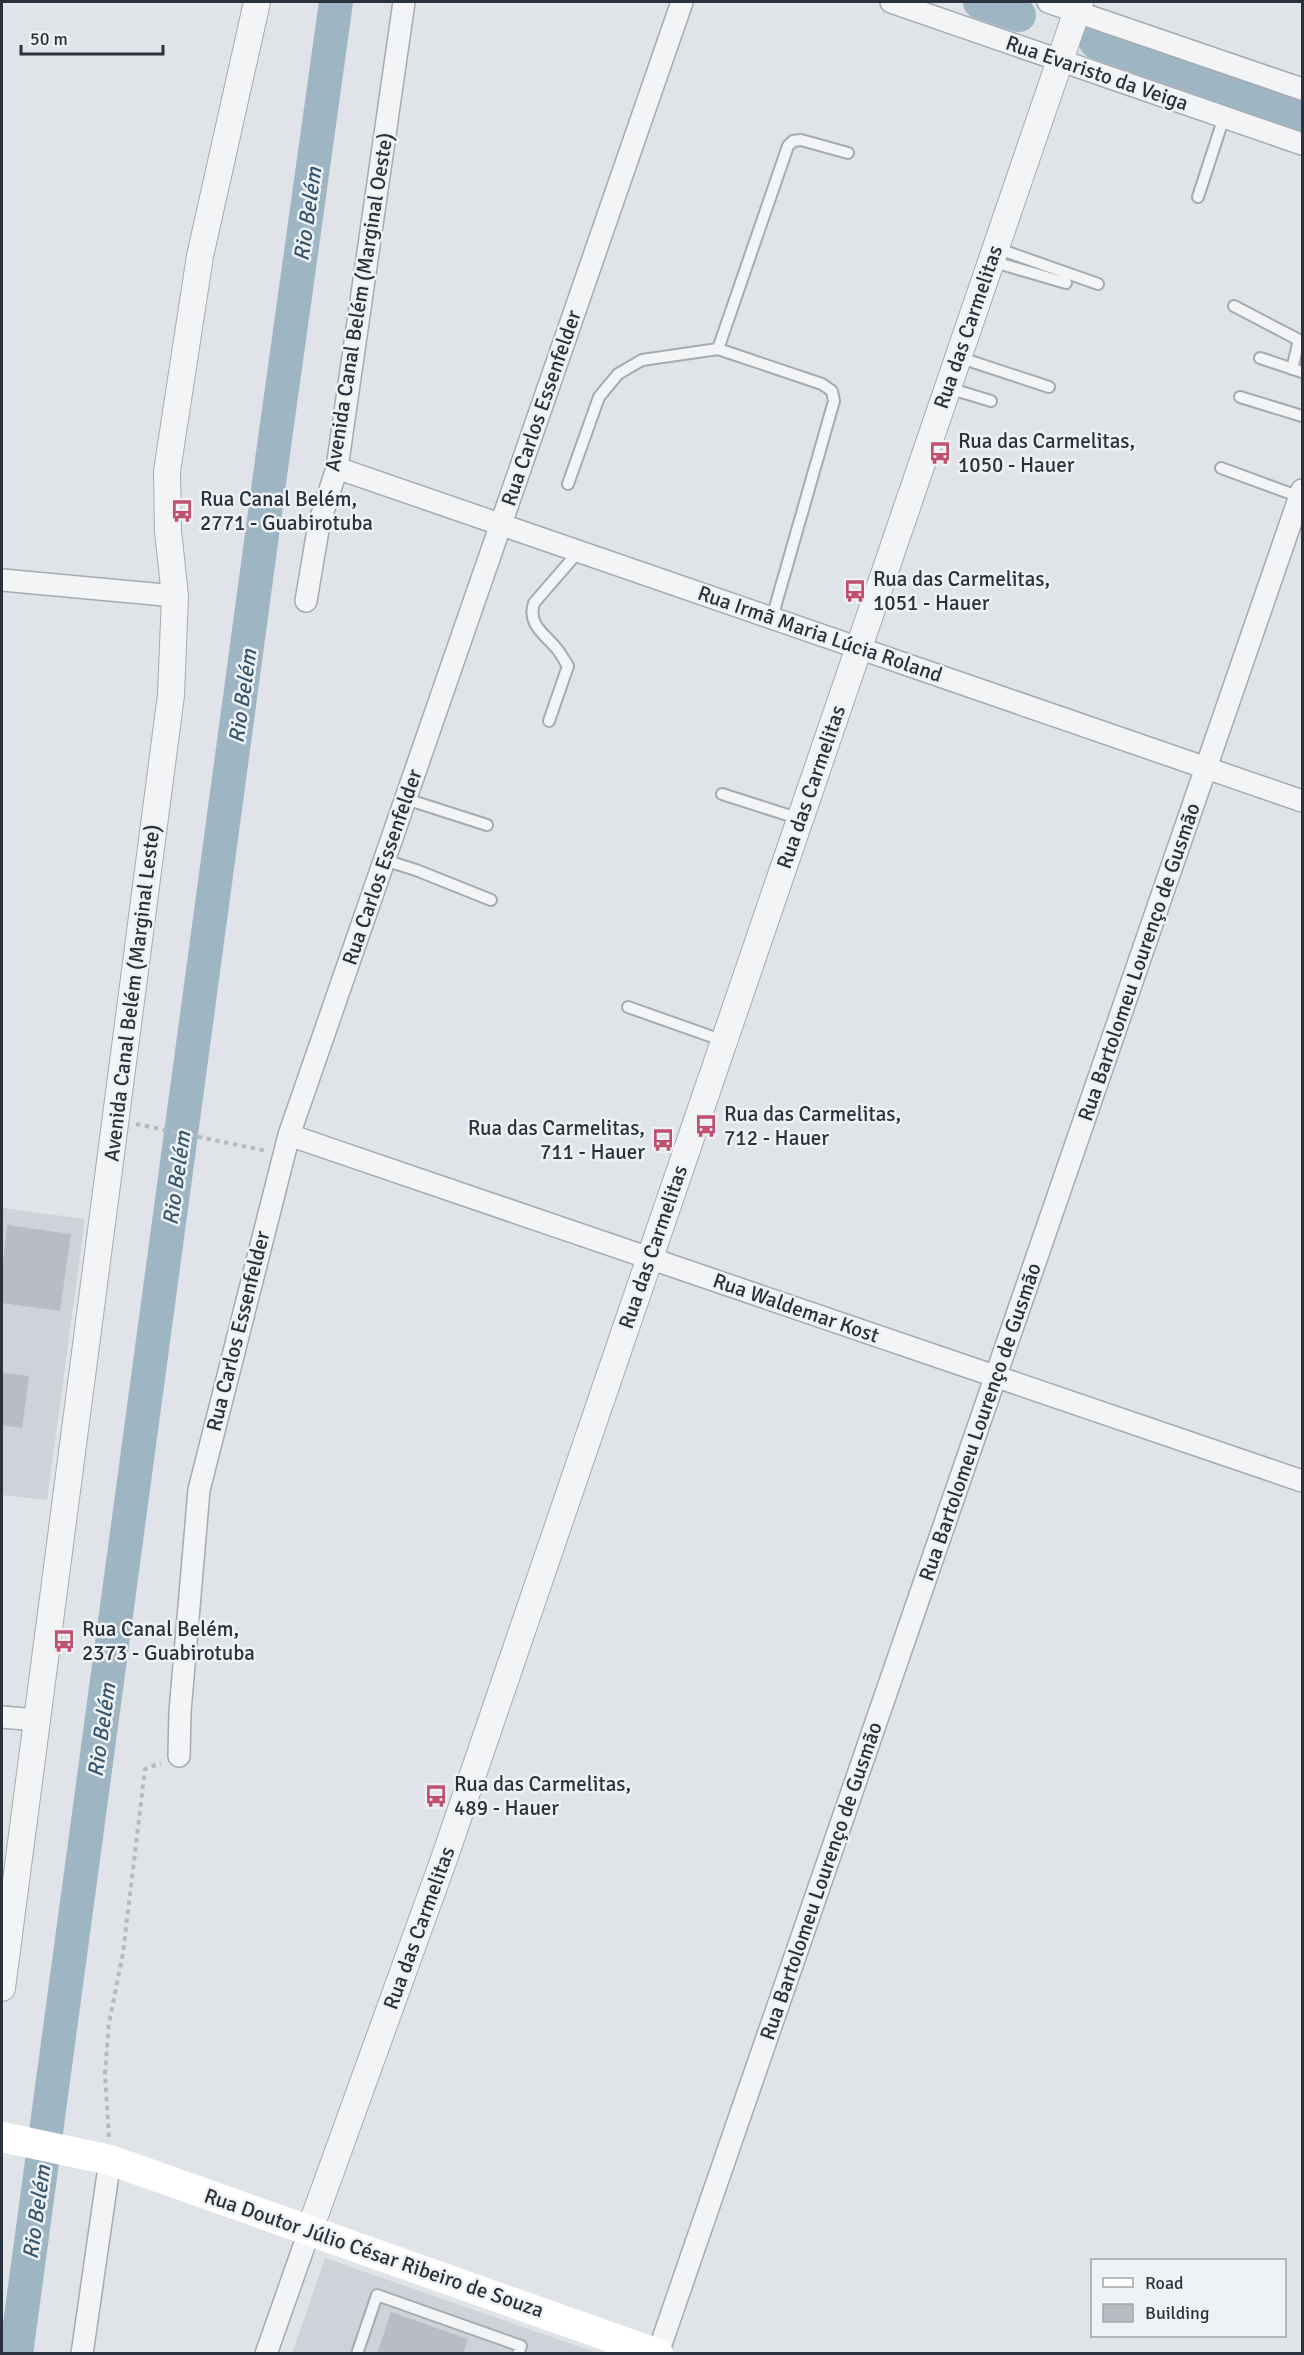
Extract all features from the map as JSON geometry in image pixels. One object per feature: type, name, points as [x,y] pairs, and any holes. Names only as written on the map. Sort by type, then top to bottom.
[{"type":"main road","name":"Rua Doutor Júlio César Ribeiro de Souza","points":[[3,2137],[100,2158],[310,2229],[658,2353]]},
{"type":"street","name":"Avenida Canal Belém (Marginal Leste)","points":[[2,1988],[171,695],[175,596],[168,531],[167,471],[200,256],[257,2]]},
{"type":"street","name":"Avenida Canal Belém (Marginal Oeste)","points":[[306,601],[319,524],[337,468],[404,2]]},
{"type":"street","name":"Rua Carlos Essenfelder","points":[[179,1756],[180,1712],[199,1490],[286,1145],[682,2]]},
{"type":"street","name":"Rua Evaristo da Veiga","points":[[891,2],[1302,144]]},
{"type":"street","points":[[1048,2],[1078,6],[1302,89]]},
{"type":"street","name":"Rua das Carmelitas","points":[[266,2354],[444,1858],[1078,6]]},
{"type":"street","name":"Rua Irmã Maria Lúcia Roland","points":[[337,468],[1302,801]]},
{"type":"street","name":"Rua Bartolomeu Lourenço de Gusmão","points":[[658,2353],[1301,494]]},
{"type":"street","points":[[2,580],[175,596]]},
{"type":"street","name":"Rua Waldemar Kost","points":[[286,1145],[650,1258],[1302,1481]]},
{"type":"street","points":[[2,1717],[37,1720]]},
{"type":"street","points":[[82,2354],[100,2158]]},
{"type":"lane","points":[[1198,197],[1224,117]]},
{"type":"lane","points":[[718,349],[788,146],[793,141],[801,140],[848,153]]},
{"type":"lane","points":[[993,254],[1066,283]]},
{"type":"lane","points":[[993,254],[1098,284]]},
{"type":"lane","points":[[1234,306],[1293,334],[1299,340],[1297,370],[1260,358]]},
{"type":"lane","points":[[568,484],[599,397],[618,374],[642,360],[718,349],[822,384],[832,392],[834,401],[772,618]]},
{"type":"lane","points":[[958,357],[1049,387]]},
{"type":"lane","points":[[947,388],[991,401]]},
{"type":"lane","points":[[1240,397],[1302,416]]},
{"type":"lane","points":[[1221,468],[1301,494]]},
{"type":"lane","points":[[549,721],[568,666],[558,649],[532,620],[532,609],[534,603],[579,551]]},
{"type":"lane","points":[[722,794],[800,819]]},
{"type":"lane","points":[[406,799],[487,825]]},
{"type":"lane","points":[[384,860],[416,870],[491,900]]},
{"type":"lane","points":[[628,1007],[724,1041]]},
{"type":"lane","points":[[357,2354],[376,2295],[521,2346],[518,2354]]},
{"type":"path","points":[[152,1127],[209,1139],[286,1145]]},
{"type":"path","points":[[100,2158],[109,2023],[123,1953],[145,1769],[179,1756]]},
{"type":"shaded area","points":[[2,1208],[85,1219],[47,1500],[2,1495]]},
{"type":"shaded area","points":[[325,2258],[595,2352],[594,2354],[292,2354]]},
{"type":"building","points":[[7,1225],[71,1234],[60,1311],[2,1303],[2,1271]]},
{"type":"building","points":[[2,1373],[29,1376],[22,1428],[2,1425]]},
{"type":"building","points":[[391,2312],[468,2339],[463,2354],[377,2354]]},
{"type":"waterway","name":"Rio Belém","points":[[16,2354],[336,2]]},
{"type":"waterway","points":[[980,2],[1019,15]]},
{"type":"waterway","points":[[1096,42],[1302,114]]},
{"type":"place","name":"Rua das Carmelitas, 1050 - Hauer","points":[[940,453]]},
{"type":"place","name":"Rua Canal Belém, 2771 - Guabirotuba","points":[[182,511]]},
{"type":"place","name":"Rua das Carmelitas, 1051 - Hauer","points":[[855,591]]},
{"type":"place","name":"Rua das Carmelitas, 712 - Hauer","points":[[706,1126]]},
{"type":"place","name":"Rua das Carmelitas, 711 - Hauer","points":[[663,1140]]},
{"type":"place","name":"Rua Canal Belém, 2373 - Guabirotuba","points":[[64,1641]]},
{"type":"place","name":"Rua das Carmelitas, 489 - Hauer","points":[[436,1796]]}]
